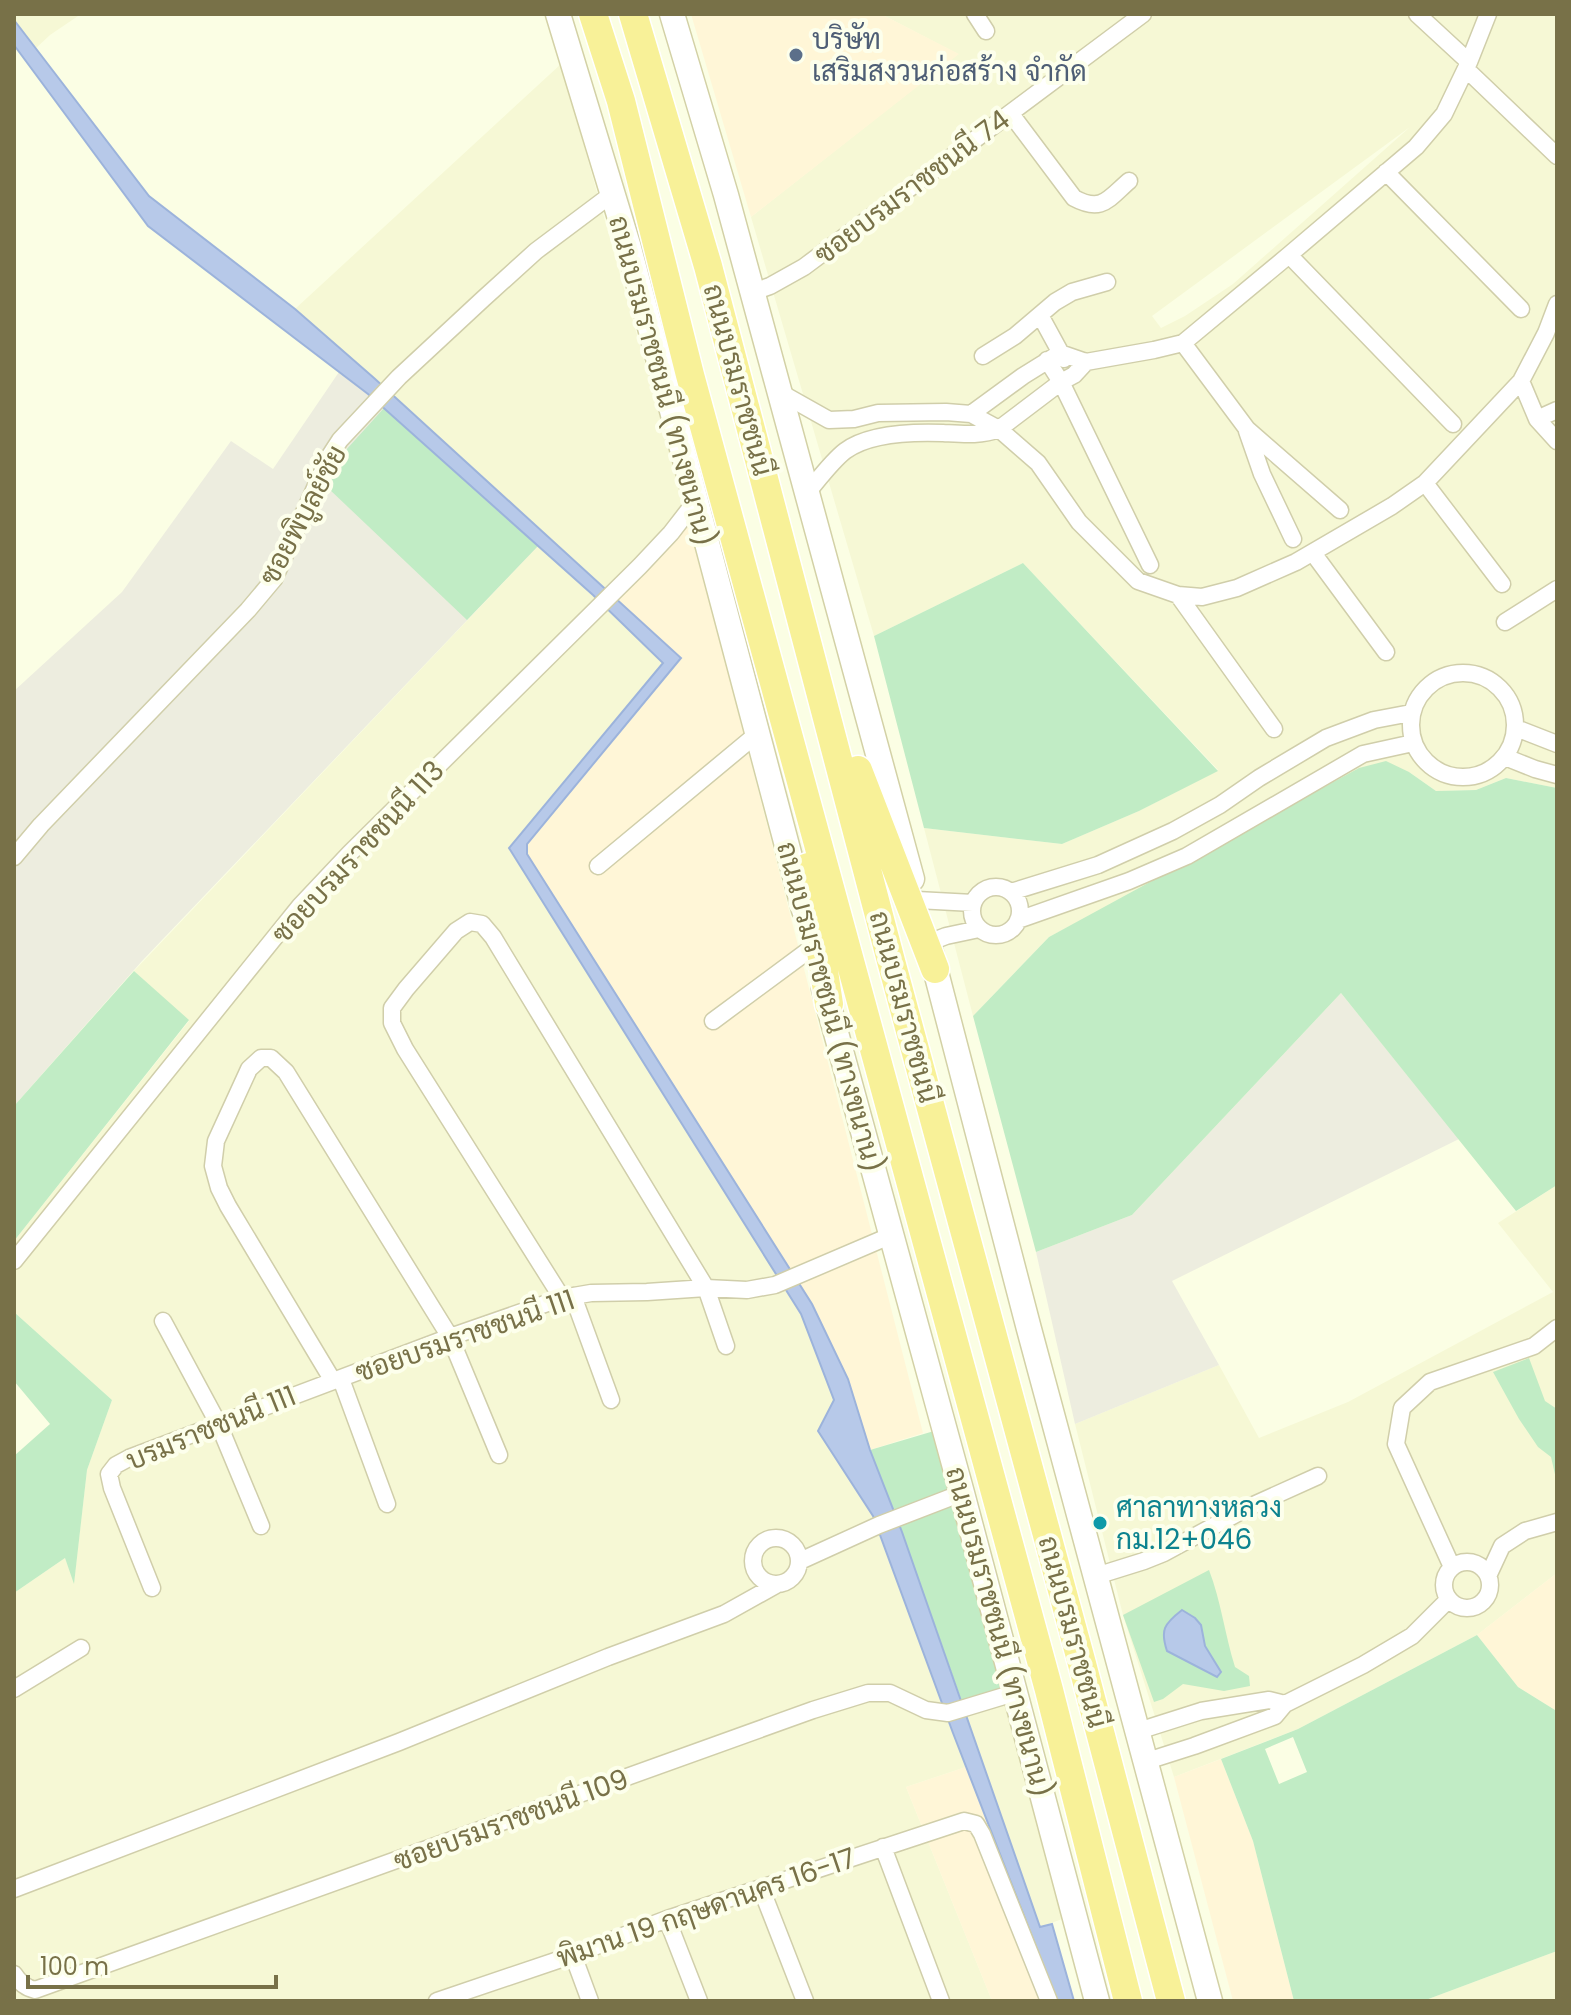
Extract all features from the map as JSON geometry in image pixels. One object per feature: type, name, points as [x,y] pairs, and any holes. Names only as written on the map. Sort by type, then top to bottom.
[{"type":"highway","name":"ถนนบรมราชชนนี","points":[[593,14],[621,101],[690,375],[1049,1690],[1128,2001]]},
{"type":"highway","name":"ถนนบรมราชชนนี","points":[[633,14],[708,266],[1171,2001]]},
{"type":"highway","points":[[805,630],[932,956]]},
{"type":"highway","points":[[778,696],[802,825],[829,1004]]},
{"type":"main road","name":"ถนนบรมราชชนนี (ทางขนาน)","points":[[558,14],[629,248],[813,947],[1097,2001]]},
{"type":"main road","points":[[672,14],[712,144],[781,393],[1210,2001]]},
{"type":"street","points":[[975,14],[986,31]]},
{"type":"street","name":"ซอยบรมราชชนนี 74","points":[[753,292],[804,267],[1143,14]]},
{"type":"street","points":[[1417,14],[1557,156]]},
{"type":"street","points":[[971,414],[1053,356],[1086,362],[1183,343],[1416,147],[1444,114],[1488,14]]},
{"type":"street","points":[[1011,114],[1074,198],[1086,205],[1097,206],[1129,181]]},
{"type":"street","points":[[1386,172],[1521,309]]},
{"type":"street","name":"ซอยพิบูลย์ชัย","points":[[14,857],[274,579],[329,457],[365,412],[536,251],[612,194]]},
{"type":"street","points":[[1289,255],[1453,424]]},
{"type":"street","points":[[983,356],[1015,336],[1055,302],[1072,292],[1107,282]]},
{"type":"street","points":[[781,393],[829,420],[854,419],[878,413],[971,414],[999,429],[1038,463],[1079,522],[1138,581],[1178,595],[1202,597],[1237,588],[1313,553],[1425,483],[1521,381],[1557,304]]},
{"type":"street","points":[[1040,315],[1053,356],[1068,379],[1150,565]]},
{"type":"street","points":[[1183,343],[1247,429],[1340,510]]},
{"type":"street","points":[[807,493],[845,450],[861,443],[916,432],[989,433],[999,429],[1068,379],[1086,362]]},
{"type":"street","points":[[1521,381],[1537,419],[1557,441]]},
{"type":"street","points":[[1537,419],[1557,410]]},
{"type":"street","points":[[878,413],[884,437]]},
{"type":"street","points":[[1247,429],[1262,474],[1293,539]]},
{"type":"street","points":[[1425,483],[1502,584]]},
{"type":"street","name":"ซอยบรมราชชนนี 113","points":[[14,1261],[300,906],[596,611],[671,533],[695,502]]},
{"type":"street","points":[[1313,553],[1386,652]]},
{"type":"street","points":[[1505,622],[1557,589]]},
{"type":"street","points":[[1178,595],[1274,729]]},
{"type":"street","points":[[1459,672],[1481,675],[1500,687],[1512,706],[1516,728],[1513,744],[1505,757],[1488,772],[1466,778],[1444,775],[1425,762],[1413,743],[1411,713],[1421,692],[1437,678],[1459,672]]},
{"type":"street","points":[[1011,892],[1098,865],[1173,831],[1326,738],[1374,720],[1411,713]]},
{"type":"street","points":[[1516,728],[1557,744]]},
{"type":"street","points":[[598,866],[757,734]]},
{"type":"street","points":[[1018,920],[1129,881],[1187,856],[1363,754],[1413,743]]},
{"type":"street","points":[[1505,757],[1557,775]]},
{"type":"street","points":[[1003,888],[1018,900],[1018,920],[1006,933],[987,934],[974,921],[973,903],[985,889],[1003,888]]},
{"type":"street","points":[[917,900],[973,903]]},
{"type":"street","points":[[611,1400],[568,1297],[405,1049],[392,1023],[392,1008],[406,989],[456,931],[470,922],[482,924],[493,937],[706,1288],[726,1346]]},
{"type":"street","points":[[932,956],[946,936],[979,929]]},
{"type":"street","points":[[713,1021],[813,947]]},
{"type":"street","points":[[387,1504],[337,1380],[219,1188],[213,1166],[216,1141],[249,1069],[261,1058],[271,1058],[286,1072],[450,1337],[499,1455]]},
{"type":"street","name":"ซอยบรมราชชนนี 111","points":[[316,1387],[568,1297],[591,1293],[706,1288],[747,1290],[775,1285],[892,1235]]},
{"type":"street","points":[[163,1321],[219,1425],[261,1526]]},
{"type":"street","points":[[1452,1567],[1396,1444],[1402,1408],[1430,1382],[1534,1346],[1557,1328]]},
{"type":"street","name":"บรมราชชนนี 111","points":[[152,1588],[112,1488],[109,1474],[116,1465],[316,1387]]},
{"type":"street","points":[[1096,1576],[1164,1553],[1247,1508],[1318,1476]]},
{"type":"street","points":[[800,1561],[898,1517],[962,1493]]},
{"type":"street","points":[[1489,1574],[1472,1561],[1462,1562],[1447,1573],[1445,1591],[1455,1605],[1463,1608],[1480,1605],[1490,1591],[1489,1574],[1502,1546],[1525,1531],[1557,1522]]},
{"type":"street","points":[[14,1889],[724,1614],[793,1578],[800,1561],[797,1551],[783,1538],[764,1541],[752,1557],[758,1577],[776,1585]]},
{"type":"street","points":[[1147,1761],[1275,1716],[1285,1704],[1363,1665],[1412,1636],[1449,1599]]},
{"type":"street","points":[[14,1689],[81,1648]]},
{"type":"street","name":"ซอยบรมราชชนนี 109","points":[[14,1974],[29,1989],[35,1990],[813,1710],[868,1693],[890,1693],[926,1710],[948,1713],[1014,1693]]},
{"type":"street","points":[[1138,1731],[1201,1711],[1269,1700],[1285,1704]]},
{"type":"street","name":"พิมาน 19 กฤษดานคร 16-17","points":[[437,2001],[479,1994],[667,1919],[964,1821],[976,1824],[986,1845],[1049,2001]]},
{"type":"street","points":[[883,1847],[941,2001]]},
{"type":"street","points":[[761,1888],[805,2001]]},
{"type":"street","points":[[667,1919],[699,2001]]},
{"type":"street","points":[[573,1955],[590,2001]]},
{"type":"shaded area","points":[[14,14],[81,14],[35,49],[14,20]]},
{"type":"shaded area","points":[[691,14],[881,14],[959,54],[751,217]]},
{"type":"shaded area","points":[[881,14],[1557,14],[1557,788],[1506,778],[1476,790],[1436,791],[1409,772],[1093,914],[1049,937],[973,1016],[924,828],[1062,844],[1139,811],[1218,770],[1023,563],[874,636],[751,217],[958,54]],"holes":[[[1410,127],[1233,284],[1161,328],[1152,316]]]},
{"type":"shaded area","points":[[561,64],[690,524],[617,600],[295,309]]},
{"type":"shaded area","points":[[339,372],[368,394],[538,546],[142,961],[14,1106],[14,691],[122,592],[231,441],[273,469]]},
{"type":"shaded area","points":[[384,408],[538,546],[467,620],[328,488],[336,461]]},
{"type":"shaded area","points":[[690,524],[923,1433],[870,1450],[848,1379],[527,854],[527,844],[681,659],[617,600]]},
{"type":"shaded area","points":[[538,546],[663,663],[509,849],[801,1314],[835,1400],[819,1431],[872,1516],[966,1767],[906,1787],[992,2001],[14,2001],[14,1593],[65,1558],[74,1582],[87,1470],[112,1400],[14,1312],[14,1241],[189,1021],[134,971]]},
{"type":"shaded area","points":[[1023,563],[1218,771],[1139,811],[1062,844],[924,828],[874,636]]},
{"type":"shaded area","points":[[1386,761],[1409,772],[1436,791],[1476,790],[1506,778],[1557,788],[1557,1185],[1516,1211],[1341,993],[1132,1215],[1036,1252],[973,1016],[1049,937],[1359,768]]},
{"type":"shaded area","points":[[134,971],[189,1020],[14,1241],[14,1106]]},
{"type":"shaded area","points":[[1341,993],[1459,1139],[1172,1281],[1219,1365],[1075,1424],[1036,1252],[1132,1215]]},
{"type":"shaded area","points":[[1557,1185],[1557,1573],[1477,1635],[1298,1729],[1174,1777],[1123,1615],[1075,1424],[1219,1365],[1259,1438],[1348,1402],[1553,1292],[1498,1223]]},
{"type":"shaded area","points":[[14,1312],[112,1400],[87,1470],[74,1584],[65,1558],[14,1593],[14,1456],[50,1424],[14,1381]]},
{"type":"shaded area","points":[[1529,1358],[1545,1401],[1557,1409],[1557,1483],[1551,1457],[1538,1447],[1493,1372]]},
{"type":"shaded area","points":[[934,1431],[1003,1688],[962,1702],[870,1450]]},
{"type":"shaded area","points":[[1209,1570],[1235,1667],[1249,1676],[1250,1686],[1224,1691],[1183,1684],[1154,1702],[1123,1615]]},
{"type":"shaded area","points":[[1557,1573],[1557,1713],[1518,1687],[1477,1635]]},
{"type":"shaded area","points":[[1477,1635],[1518,1687],[1557,1713],[1557,1951],[1423,2001],[1294,2001],[1253,1841],[1221,1759],[1298,1729]],"holes":[[[1293,1737],[1307,1772],[1279,1784],[1265,1749]]]},
{"type":"shaded area","points":[[1003,1688],[1065,1918],[1040,1927],[962,1702]]},
{"type":"shaded area","points":[[1221,1759],[1253,1841],[1294,2001],[1233,2001],[1174,1777]]},
{"type":"shaded area","points":[[966,1767],[1057,2001],[992,2001],[906,1787]]},
{"type":"shaded area","points":[[1557,1951],[1557,2001],[1423,2001]]},
{"type":"water","points":[[14,20],[149,196],[295,309],[681,658],[527,844],[527,854],[812,1304],[848,1379],[870,1450],[902,1532],[1040,1927],[1052,1924],[1074,2001],[1057,2001],[873,1516],[818,1431],[834,1400],[801,1314],[509,848],[663,663],[593,595],[368,394],[148,226],[14,45]]},
{"type":"water","points":[[1182,1610],[1201,1625],[1205,1646],[1221,1672],[1217,1677],[1167,1651],[1165,1628]]},
{"type":"place","name":"บริษัท เสริมสงวนก่อสร้าง จำกัด","points":[[796,55]]},
{"type":"place","name":"ศาลาทางหลวง กม.12+046","points":[[1100,1523]]}]
